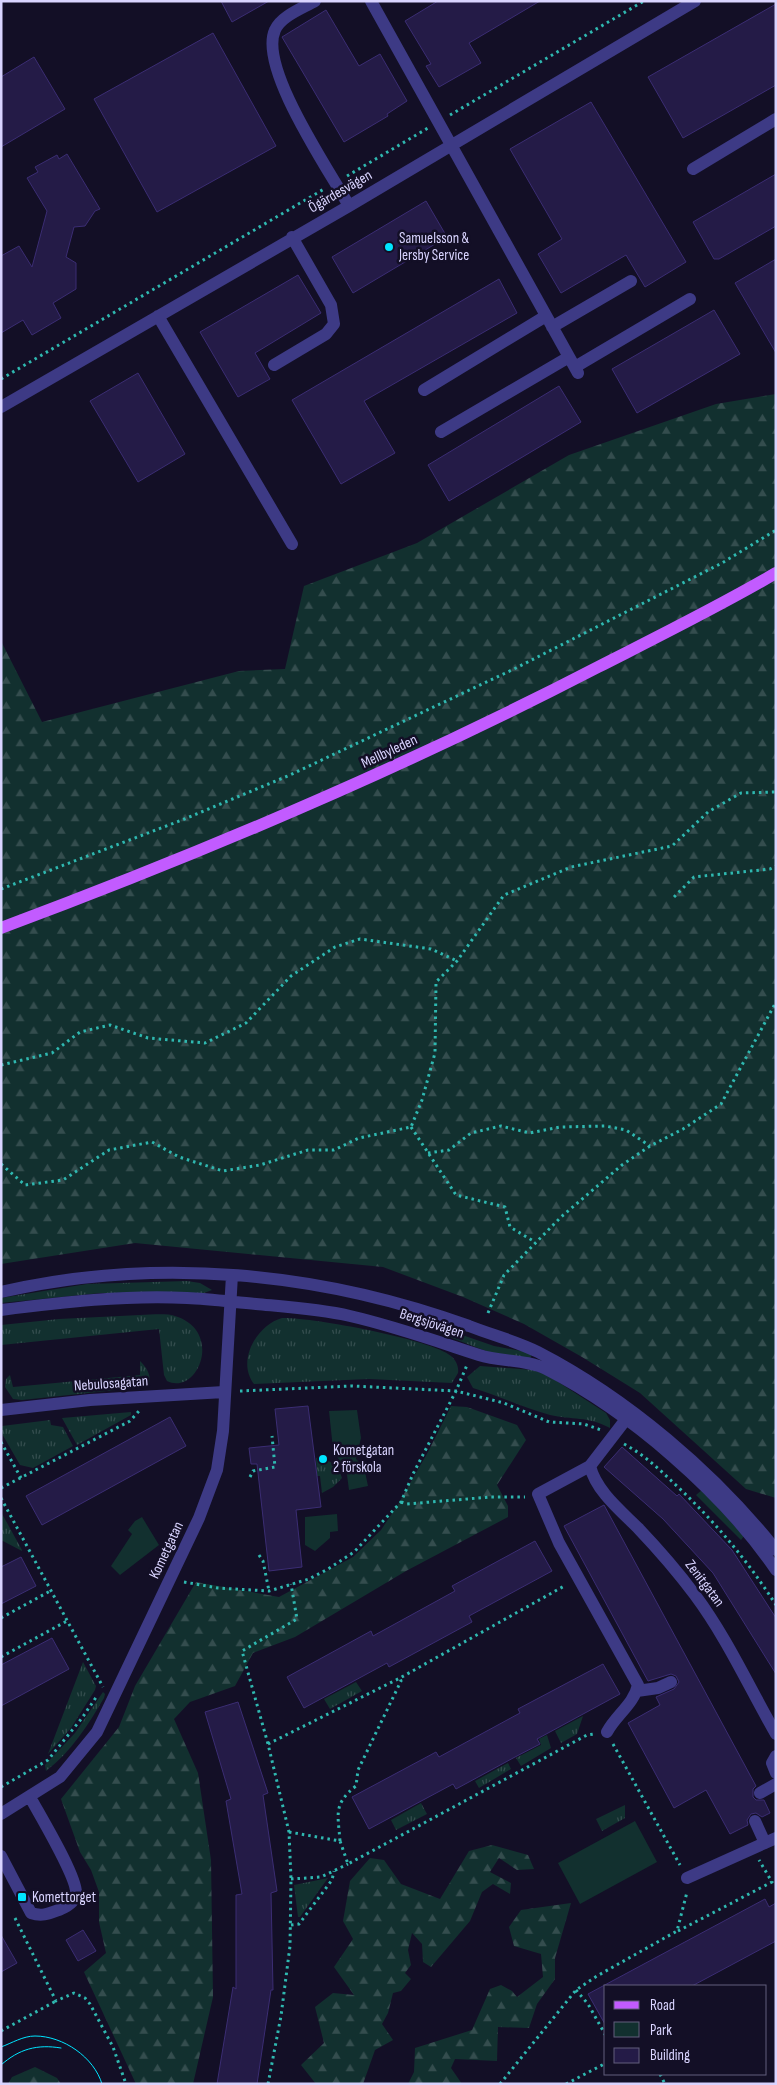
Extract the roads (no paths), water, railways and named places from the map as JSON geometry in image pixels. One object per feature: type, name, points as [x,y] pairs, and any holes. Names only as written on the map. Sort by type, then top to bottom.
[{"type":"main road","name":"Mellbyleden","points":[[1,928],[266,823],[396,765],[522,706],[776,573]]},
{"type":"street","points":[[315,1],[285,18],[276,28],[271,42],[273,60],[289,99],[349,206]]},
{"type":"street","points":[[371,1],[574,366]]},
{"type":"street","name":"Ögärdesvägen","points":[[1,407],[292,237],[349,206],[695,1]]},
{"type":"street","points":[[693,169],[776,119]]},
{"type":"street","points":[[274,365],[326,334],[334,324],[331,305],[292,237]]},
{"type":"street","points":[[424,390],[549,322],[631,282]]},
{"type":"street","points":[[441,432],[574,366],[690,299]]},
{"type":"street","points":[[158,316],[292,544]]},
{"type":"street","name":"Bergsjövägen","points":[[1,1292],[38,1283],[113,1274],[182,1273],[232,1275],[324,1285],[377,1296],[427,1311],[538,1352],[586,1380],[715,1483],[776,1550]]},
{"type":"street","name":"Kometgatan","points":[[30,1797],[60,1777],[98,1732],[199,1518],[217,1470],[223,1431],[224,1392],[232,1302],[232,1275]]},
{"type":"street","name":"Bergsjövägen","points":[[1,1310],[68,1302],[147,1298],[188,1298],[312,1309],[351,1316],[494,1360],[544,1368],[629,1416],[708,1490],[744,1528],[776,1570]]},
{"type":"street","name":"Nebulosagatan","points":[[1,1410],[139,1397],[224,1392]]},
{"type":"street","points":[[607,1732],[613,1720],[636,1696],[638,1685],[559,1543],[538,1494],[590,1466],[629,1416]]},
{"type":"street","name":"Zenitgatan","points":[[590,1466],[592,1477],[604,1492],[654,1545],[695,1595],[740,1668],[776,1734]]},
{"type":"street","points":[[637,1691],[658,1688],[671,1682]]},
{"type":"street","points":[[776,1756],[772,1763],[776,1774]]},
{"type":"street","points":[[760,1793],[776,1784]]},
{"type":"street","points":[[1,1814],[30,1797],[63,1858],[76,1888],[76,1896],[70,1905],[47,1915],[32,1913],[1,1856]]},
{"type":"street","points":[[687,1878],[771,1840],[755,1821]]},
{"type":"tram line","points":[[1,2047],[31,2036],[56,2040],[66,2044],[85,2057],[98,2074],[102,2084]]},
{"type":"tram line","points":[[1,2065],[15,2055],[36,2047],[61,2048]]},
{"type":"place","name":"Samuelsson & Jersby Service","points":[[389,247]]},
{"type":"place","name":"Kometgatan 2 förskola","points":[[323,1459]]},
{"type":"place","name":"Komettorget","points":[[22,1897]]}]
